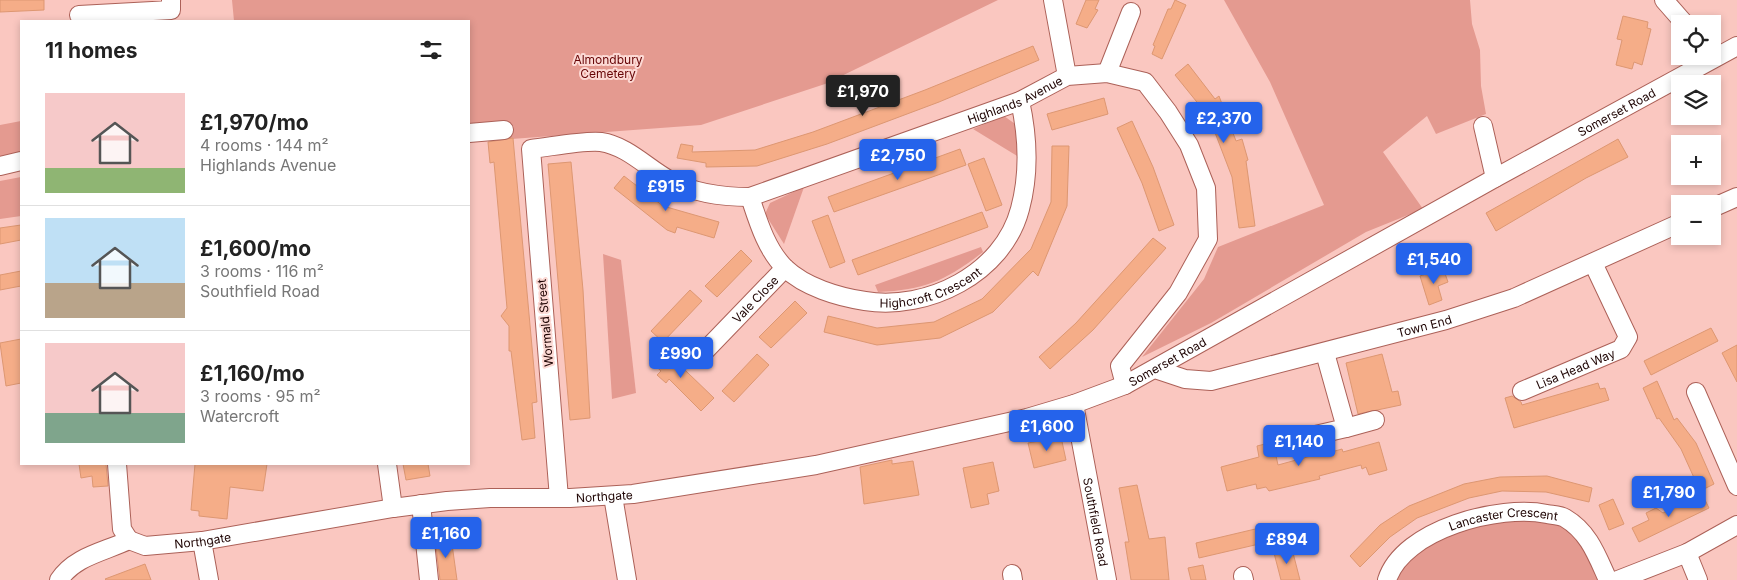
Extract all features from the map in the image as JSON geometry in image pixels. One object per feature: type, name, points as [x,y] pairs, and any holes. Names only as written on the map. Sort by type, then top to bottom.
[{"type":"street","points":[[1052,0],[1067,76]]},
{"type":"street","points":[[1664,0],[1677,15]]},
{"type":"street","points":[[79,12],[171,5]]},
{"type":"street","points":[[1107,73],[1131,12]]},
{"type":"street","name":"Somerset Road","points":[[1721,54],[1737,46]]},
{"type":"street","name":"Somerset Road","points":[[1074,404],[1126,385],[1700,65]]},
{"type":"street","name":"Highlands Avenue","points":[[532,148],[600,142],[620,148],[672,182],[704,193],[729,197],[750,197],[1020,100],[1067,76],[1107,73],[1145,82],[1168,112],[1189,146],[1206,188],[1208,238],[1178,293],[1120,366],[1126,385]]},
{"type":"street","name":"Highcroft Crescent","points":[[750,197],[762,232],[785,268],[814,286],[846,298],[881,303],[919,300],[952,288],[981,268],[1006,239],[1020,211],[1026,181],[1027,136],[1020,100]]},
{"type":"street","points":[[1483,126],[1496,178]]},
{"type":"street","points":[[470,133],[504,130]]},
{"type":"street","name":"Wormald Street","points":[[532,148],[559,498]]},
{"type":"street","points":[[0,166],[20,161]]},
{"type":"street","points":[[1721,204],[1737,197]]},
{"type":"street","name":"Town End","points":[[1155,369],[1185,379],[1211,381],[1325,353],[1446,320],[1514,298],[1671,227]]},
{"type":"street","name":"Lisa Head Way","points":[[1522,391],[1621,350],[1628,337],[1593,263]]},
{"type":"street","name":"Vale Close","points":[[703,352],[785,268]]},
{"type":"street","points":[[1325,353],[1346,428]]},
{"type":"street","points":[[1696,392],[1737,486]]},
{"type":"street","name":"Northgate","points":[[129,540],[145,546],[202,541],[421,504],[490,498],[613,496],[816,465],[1027,418],[1074,404]]},
{"type":"street","name":"Southfield Road","points":[[1074,404],[1107,580]]},
{"type":"street","points":[[1290,441],[1375,420]]},
{"type":"street","points":[[51,580],[94,554],[129,540],[122,529],[117,465]]},
{"type":"street","points":[[387,465],[393,508]]},
{"type":"street","points":[[613,496],[628,580]]},
{"type":"street","points":[[421,504],[429,580]]},
{"type":"street","name":"Lancaster Crescent","points":[[1387,580],[1390,569],[1414,546],[1449,526],[1492,514],[1529,510],[1564,518],[1587,535],[1608,580]]},
{"type":"street","points":[[1618,580],[1687,553],[1737,525]]},
{"type":"street","points":[[202,541],[209,580]]},
{"type":"street","points":[[1687,553],[1698,580]]},
{"type":"green space","name":"Almondbury Cemetery","points":[[232,0],[998,0],[825,84],[701,125],[470,142],[470,20],[234,20]]},
{"type":"green space","points":[[1224,0],[1470,0],[1472,24],[1480,50],[1481,86],[1486,114],[1436,134],[1427,116],[1383,152],[1423,209],[1366,232],[1211,323],[1142,357],[1204,279],[1218,247],[1324,205],[1270,82]]},
{"type":"green space","points":[[1004,116],[1018,126],[1022,159],[973,129]]},
{"type":"green space","points":[[20,121],[20,162],[0,165],[0,125]]},
{"type":"green space","points":[[20,177],[20,216],[0,219],[0,181]]},
{"type":"green space","points":[[804,187],[784,244],[765,214],[770,203]]},
{"type":"green space","points":[[981,247],[983,252],[957,270],[934,282],[909,289],[878,292],[875,285]]},
{"type":"green space","points":[[603,254],[621,260],[636,393],[612,399]]},
{"type":"green space","points":[[1564,517],[1608,580],[1387,580],[1390,569],[1471,519]]},
{"type":"building","points":[[0,0],[44,0],[44,10],[0,12]]},
{"type":"building","points":[[1086,0],[1099,0],[1095,9],[1098,10],[1087,28],[1076,24]]},
{"type":"building","points":[[1175,0],[1186,5],[1162,59],[1152,54],[1155,46],[1153,45],[1168,9],[1171,9]]},
{"type":"building","points":[[1623,16],[1648,22],[1647,28],[1651,29],[1642,65],[1634,62],[1632,69],[1616,65],[1622,40],[1617,39]]},
{"type":"building","points":[[1033,46],[1039,60],[939,102],[827,144],[757,166],[706,167],[706,163],[677,158],[681,144],[693,146],[692,152],[755,150],[813,132],[925,90]]},
{"type":"building","points":[[1188,64],[1215,99],[1219,96],[1236,141],[1242,139],[1248,160],[1246,161],[1255,226],[1239,228],[1232,177],[1209,117],[1175,75]]},
{"type":"building","points":[[1104,98],[1108,114],[1052,130],[1047,114]]},
{"type":"building","points":[[1132,121],[1153,167],[1174,225],[1159,231],[1142,183],[1117,128]]},
{"type":"building","points":[[513,138],[537,402],[532,403],[535,438],[522,440],[511,351],[509,351],[509,326],[501,316],[507,308],[494,162],[490,163],[488,142]]},
{"type":"building","points":[[1618,139],[1628,157],[1586,178],[1496,231],[1486,213]]},
{"type":"building","points":[[1052,146],[1069,146],[1067,206],[1038,276],[1033,271],[993,312],[940,338],[877,345],[824,332],[828,316],[877,328],[934,322],[982,299],[1031,249],[1051,202]]},
{"type":"building","points":[[960,149],[966,165],[834,212],[828,197]]},
{"type":"building","points":[[984,158],[1002,205],[986,211],[968,164]]},
{"type":"building","points":[[571,162],[583,290],[590,418],[570,420],[548,164]]},
{"type":"building","points":[[624,176],[663,206],[719,222],[714,238],[677,227],[675,233],[667,230],[614,188]]},
{"type":"building","points":[[982,212],[988,227],[858,275],[852,260]]},
{"type":"building","points":[[828,215],[845,262],[830,268],[812,221]]},
{"type":"building","points":[[20,225],[20,240],[0,244],[0,228]]},
{"type":"building","points":[[1153,238],[1166,248],[1093,330],[1050,369],[1039,357],[1076,323]]},
{"type":"building","points":[[741,250],[752,261],[717,297],[705,286]]},
{"type":"building","points":[[1443,268],[1448,282],[1438,286],[1442,300],[1429,305],[1420,276]]},
{"type":"building","points":[[20,271],[20,286],[0,290],[0,275]]},
{"type":"building","points":[[690,290],[702,301],[663,342],[651,331]]},
{"type":"building","points":[[795,301],[807,313],[771,348],[759,337]]},
{"type":"building","points":[[1711,328],[1718,341],[1651,375],[1644,361]]},
{"type":"building","points":[[20,339],[20,383],[6,386],[0,343]]},
{"type":"building","points":[[1737,345],[1737,382],[1722,353]]},
{"type":"building","points":[[662,348],[714,398],[701,411],[669,379],[666,383],[657,375],[661,371],[649,360]]},
{"type":"building","points":[[757,354],[769,365],[734,402],[722,391]]},
{"type":"building","points":[[1382,354],[1392,392],[1398,391],[1401,405],[1358,414],[1346,363]]},
{"type":"building","points":[[1657,381],[1674,420],[1677,418],[1696,443],[1714,484],[1700,491],[1681,449],[1659,418],[1657,419],[1643,388]]},
{"type":"building","points":[[1598,383],[1600,389],[1605,388],[1609,400],[1514,428],[1505,398],[1512,396],[1521,402],[1522,405]]},
{"type":"building","points":[[1061,437],[1066,460],[1034,468],[1028,443]]},
{"type":"building","points":[[1273,442],[1278,465],[1322,453],[1321,450],[1333,447],[1335,451],[1342,449],[1343,452],[1379,442],[1387,470],[1369,475],[1366,467],[1362,469],[1361,465],[1319,476],[1320,479],[1269,491],[1266,487],[1257,489],[1256,484],[1227,491],[1221,467],[1259,457],[1257,446]]},
{"type":"building","points":[[892,460],[892,464],[913,461],[919,495],[864,504],[860,467]]},
{"type":"building","points":[[993,462],[999,491],[987,494],[989,504],[971,508],[963,468]]},
{"type":"building","points":[[79,465],[106,465],[108,486],[93,487],[92,476],[81,478]]},
{"type":"building","points":[[195,465],[267,465],[263,491],[230,487],[227,519],[199,516],[199,511],[191,510]]},
{"type":"building","points":[[403,465],[428,465],[430,476],[406,480]]},
{"type":"building","points":[[1547,476],[1592,488],[1589,502],[1546,492],[1502,491],[1469,498],[1417,518],[1390,537],[1360,567],[1350,556],[1380,525],[1409,506],[1464,484],[1500,477]]},
{"type":"building","points":[[1137,485],[1149,539],[1165,537],[1169,580],[1131,580],[1125,542],[1129,542],[1119,488]]},
{"type":"building","points":[[1702,494],[1709,508],[1639,542],[1632,528],[1649,520],[1646,513],[1656,508],[1663,513]]},
{"type":"building","points":[[1613,499],[1624,524],[1609,530],[1599,505]]},
{"type":"building","points":[[1268,526],[1272,541],[1199,558],[1196,543]]},
{"type":"building","points":[[451,537],[457,580],[440,580],[435,538]]},
{"type":"building","points":[[1292,549],[1300,580],[1281,580],[1274,553]]},
{"type":"building","points":[[145,564],[151,580],[105,579]]},
{"type":"building","points":[[1203,565],[1206,580],[1191,580],[1188,568]]}]
